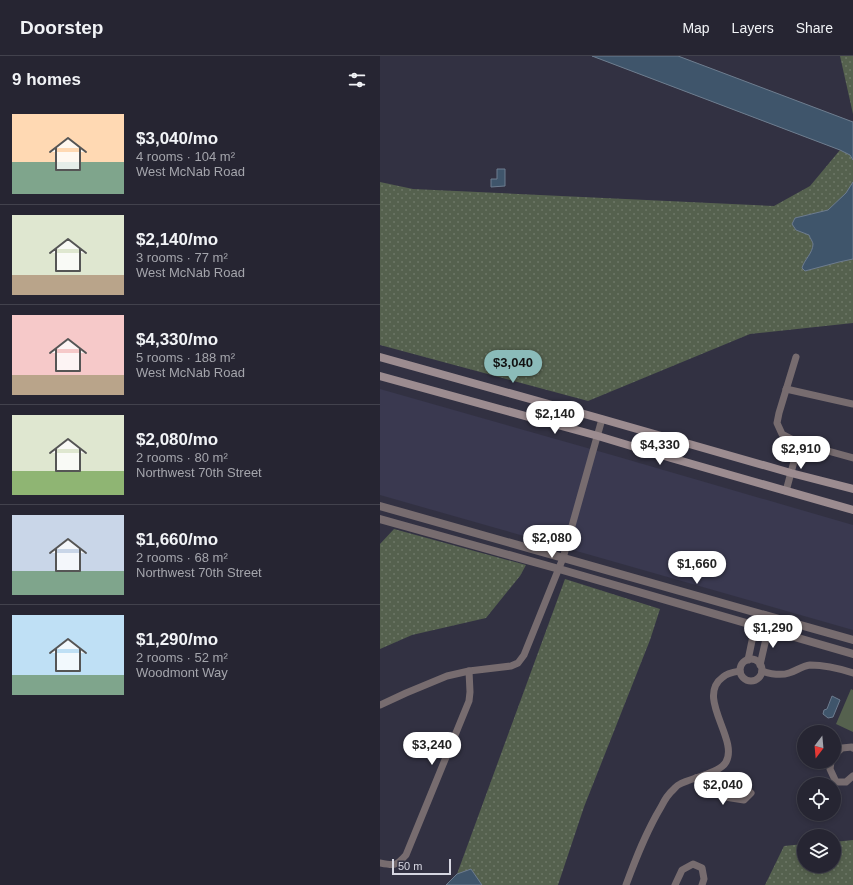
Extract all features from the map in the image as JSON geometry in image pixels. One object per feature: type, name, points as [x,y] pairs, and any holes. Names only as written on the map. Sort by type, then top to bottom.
[{"type":"main road","points":[[380,357],[791,473],[853,489]]},
{"type":"main road","points":[[380,376],[598,436],[853,510]]},
{"type":"street","points":[[796,357],[777,424],[782,434],[799,444],[853,458]]},
{"type":"street","points":[[786,389],[853,404]]},
{"type":"street","points":[[380,705],[406,692],[447,676],[511,666],[518,662],[524,655],[563,558],[602,419]]},
{"type":"street","points":[[786,491],[799,444]]},
{"type":"street","points":[[380,506],[853,640]]},
{"type":"street","points":[[380,519],[853,654]]},
{"type":"street","points":[[683,605],[687,592]]},
{"type":"street","points":[[748,660],[753,636],[766,615]]},
{"type":"street","points":[[766,615],[768,630],[761,668],[759,678],[753,681],[742,678],[740,671],[742,664],[748,660],[755,660],[761,668],[777,675],[789,673],[810,665],[853,673]]},
{"type":"street","points":[[626,885],[641,846],[666,798],[679,784],[719,769],[726,763],[729,754],[713,699],[714,691],[717,682],[723,676],[740,671]]},
{"type":"street","points":[[380,863],[392,866],[399,863],[406,854],[469,701],[469,672]]},
{"type":"street","points":[[841,749],[853,748]]},
{"type":"street","points":[[830,769],[836,782],[846,782],[853,776]]},
{"type":"street","points":[[696,778],[726,797],[744,800],[751,793]]},
{"type":"street","points":[[675,885],[682,870],[693,864],[702,868],[704,879],[702,885]]},
{"type":"shaded area","points":[[592,56],[678,56],[853,122],[853,160],[850,155],[840,150]]},
{"type":"shaded area","points":[[497,169],[505,169],[505,186],[491,187],[491,179],[497,179]]},
{"type":"shaded area","points":[[853,182],[853,259],[805,271],[802,268],[812,250],[813,243],[809,235],[796,230],[792,224],[795,218],[828,210],[846,193]]},
{"type":"shaded area","points":[[380,389],[853,525],[853,630],[380,495]]},
{"type":"shaded area","points":[[832,696],[840,700],[833,717],[828,718],[823,714],[824,710],[827,709]]},
{"type":"shaded area","points":[[471,869],[482,885],[446,885],[457,874]]},
{"type":"green space","points":[[592,56],[678,56],[853,122],[853,323],[750,334],[588,401],[380,345],[380,182],[413,189],[774,206],[810,186],[840,150]]},
{"type":"green space","points":[[840,56],[853,56],[853,114]]},
{"type":"green space","points":[[394,529],[526,565],[520,576],[486,618],[412,635],[380,649],[380,544]]},
{"type":"green space","points":[[565,579],[660,609],[650,640],[584,807],[558,885],[453,885]]},
{"type":"green space","points":[[851,689],[853,690],[853,732],[841,725],[836,724]]},
{"type":"green space","points":[[853,840],[853,885],[765,885],[784,846],[797,845],[797,873],[841,873],[841,841]]}]
